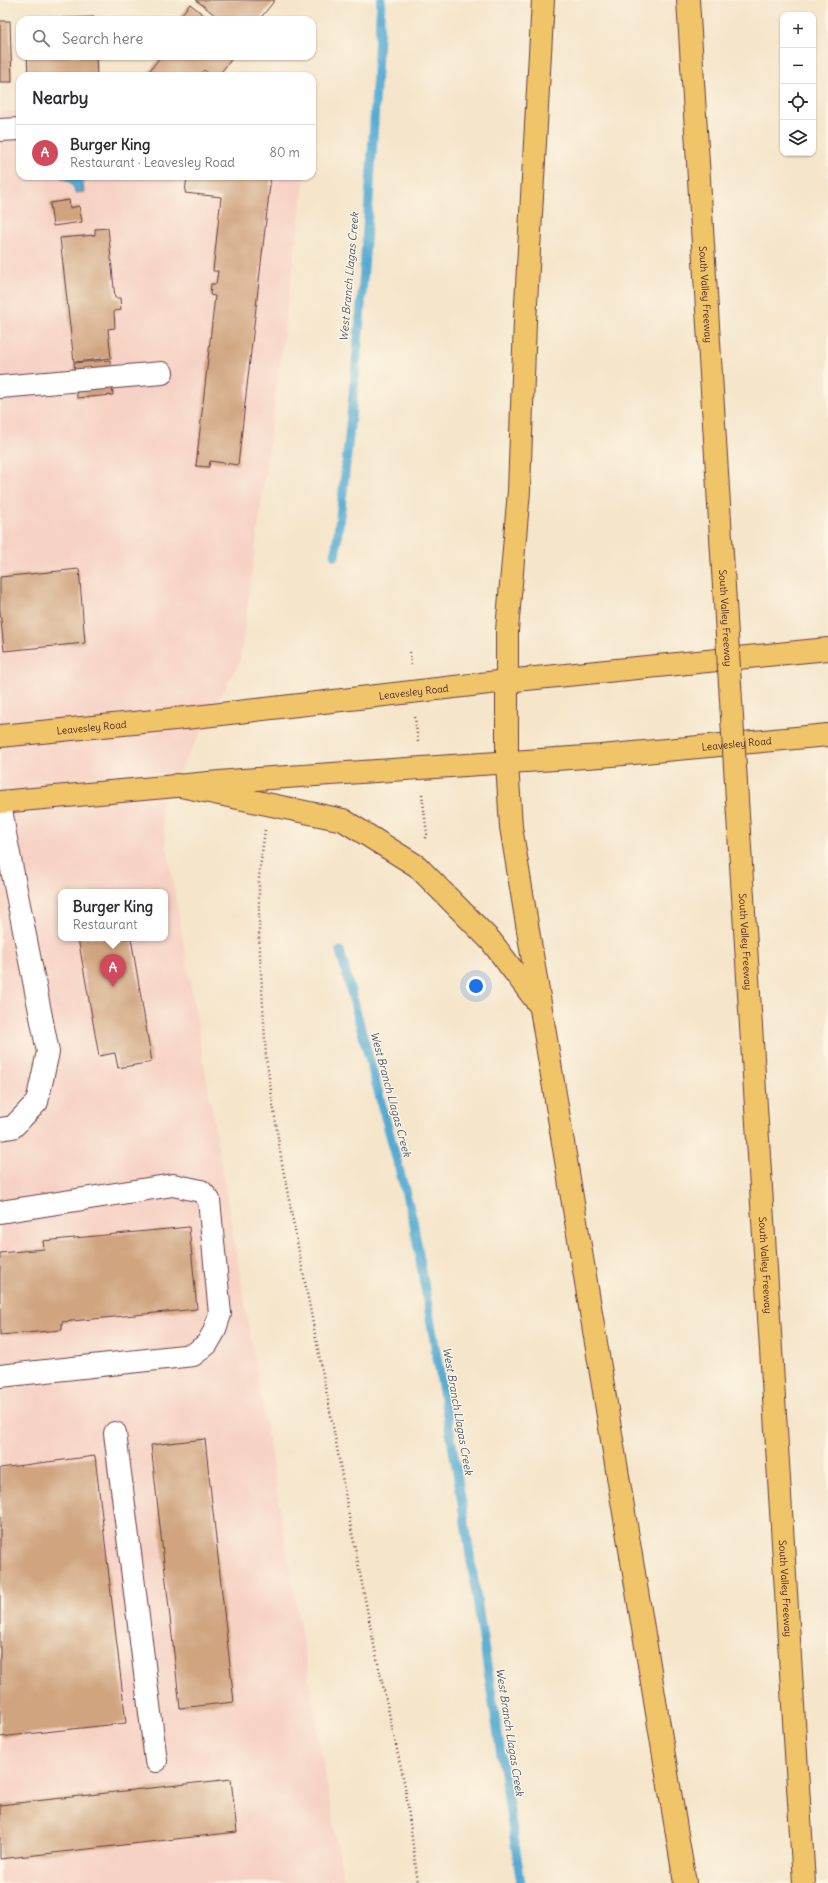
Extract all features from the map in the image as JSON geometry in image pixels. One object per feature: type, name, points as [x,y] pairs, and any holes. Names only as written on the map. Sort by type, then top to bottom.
[{"type":"main road","points":[[543,0],[525,321],[519,491],[507,630],[507,763],[512,842],[685,1883]]},
{"type":"main road","name":"South Valley Freeway","points":[[688,0],[804,1883]]},
{"type":"main road","name":"Leavesley Road","points":[[0,736],[188,718],[506,681],[828,649]]},
{"type":"main road","name":"Leavesley Road","points":[[0,802],[176,785],[601,756],[828,735]]},
{"type":"main road","points":[[176,785],[343,820],[417,866],[491,941],[540,1006]]},
{"type":"lane","points":[[0,130],[16,129]]},
{"type":"lane","points":[[0,387],[162,373]]},
{"type":"lane","points":[[0,802],[7,877],[48,1052],[37,1102],[13,1127],[0,1129]]},
{"type":"lane","points":[[0,1212],[173,1185],[201,1191],[209,1200],[220,1314],[214,1332],[207,1344],[193,1355],[0,1376]]},
{"type":"lane","points":[[115,1433],[156,1761]]},
{"type":"path","points":[[410,652],[427,834],[423,841]]},
{"type":"path","points":[[269,804],[259,876],[259,938],[266,1057],[282,1164],[335,1434],[350,1522],[374,1645],[405,1786],[418,1883]]},
{"type":"shaded area","points":[[0,111],[16,111],[16,180],[304,180],[240,662],[160,806],[344,1883],[0,1883]]},
{"type":"water","points":[[67,180],[82,180],[84,192],[75,193],[71,183]]},
{"type":"building","points":[[196,0],[275,0],[262,16],[216,16]]},
{"type":"building","points":[[190,4],[205,16],[180,16]]},
{"type":"building","points":[[0,21],[10,21],[12,82],[0,82]]},
{"type":"building","points":[[27,60],[96,60],[97,72],[28,72]]},
{"type":"building","points":[[158,60],[231,60],[221,72],[207,72],[204,70],[202,72],[149,72]]},
{"type":"building","points":[[187,180],[271,180],[238,465],[210,461],[209,467],[196,466],[215,296],[210,295],[211,284],[216,284],[218,271],[213,271],[221,197],[185,193]]},
{"type":"building","points":[[69,200],[70,208],[79,206],[82,222],[53,226],[50,203]]},
{"type":"building","points":[[108,228],[115,298],[120,298],[121,310],[114,311],[115,328],[108,329],[111,358],[74,362],[60,238],[95,235],[95,229]]},
{"type":"building","points":[[110,360],[113,395],[77,398],[74,363]]},
{"type":"building","points":[[79,569],[85,643],[4,651],[0,609],[0,577]]},
{"type":"building","points":[[79,941],[132,941],[152,1062],[118,1068],[115,1053],[99,1056]]},
{"type":"building","points":[[189,1227],[197,1309],[62,1322],[62,1330],[0,1335],[0,1253],[44,1249],[43,1241]]},
{"type":"building","points":[[205,1439],[234,1702],[180,1708],[151,1445]]},
{"type":"building","points":[[95,1456],[126,1723],[0,1737],[0,1468]]},
{"type":"building","points":[[231,1779],[237,1832],[0,1859],[0,1805]]},
{"type":"waterway","name":"West Branch Llagas Creek","points":[[335,556],[351,418],[363,278],[381,0]]},
{"type":"waterway","name":"West Branch Llagas Creek","points":[[340,951],[413,1220],[458,1478],[521,1883]]},
{"type":"place","name":"Burger King","points":[[113,987]]}]
